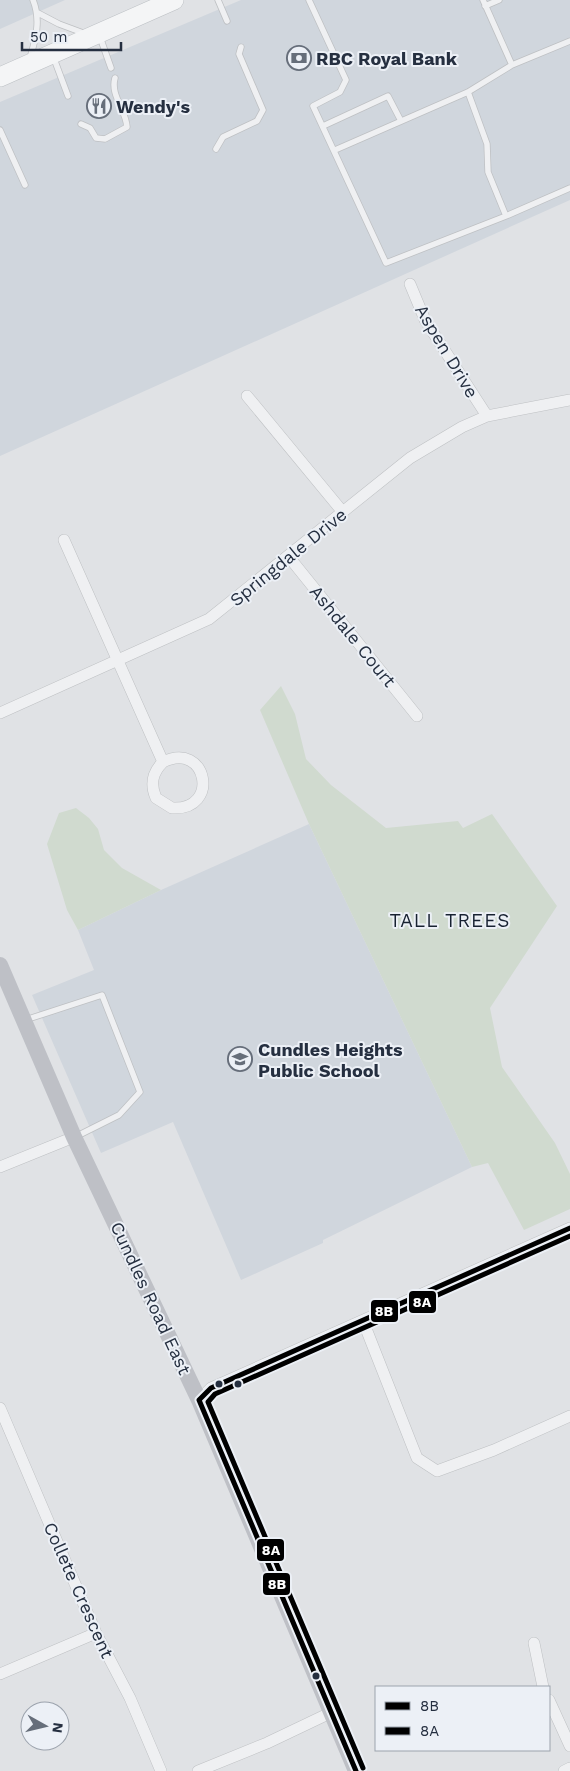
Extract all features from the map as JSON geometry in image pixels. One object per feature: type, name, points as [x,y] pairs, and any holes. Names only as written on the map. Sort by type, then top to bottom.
[{"type":"main road","points":[[0,77],[174,0]]},
{"type":"main road","name":"Cundles Road East","points":[[0,965],[74,1137],[199,1400],[356,1771]]},
{"type":"street","name":"Aspen Drive","points":[[410,284],[425,320],[486,416]]},
{"type":"street","points":[[247,396],[342,512]]},
{"type":"street","name":"Springdale Drive","points":[[0,713],[209,619],[289,557],[342,512],[434,442],[486,416],[570,400]]},
{"type":"street","points":[[64,540],[163,762]]},
{"type":"street","name":"Ashdale Court","points":[[289,557],[417,716]]},
{"type":"street","points":[[179,757],[196,765],[202,773],[203,789],[200,796],[191,806],[181,809],[172,808],[156,798],[152,780],[155,770],[163,762],[179,757]]},
{"type":"street","points":[[0,1167],[74,1137]]},
{"type":"street","points":[[199,1400],[211,1388],[570,1228]]},
{"type":"street","points":[[363,1321],[417,1458],[437,1471],[494,1450],[570,1416]]},
{"type":"street","name":"Collete Crescent","points":[[0,1408],[96,1633],[130,1698],[161,1771]]},
{"type":"street","points":[[0,1674],[96,1633]]},
{"type":"street","points":[[534,1643],[543,1686]]},
{"type":"street","points":[[550,1702],[570,1746]]},
{"type":"street","points":[[198,1771],[266,1744],[330,1713]]},
{"type":"street","points":[[564,1771],[570,1768]]},
{"type":"lane","points":[[28,64],[36,38],[38,13],[33,0]]},
{"type":"lane","points":[[218,0],[227,21]]},
{"type":"lane","points":[[309,0],[346,80],[340,92],[313,106],[386,263],[506,216],[570,188]]},
{"type":"lane","points":[[499,0],[484,3],[512,65]]},
{"type":"lane","points":[[38,13],[59,24],[95,35],[111,68]]},
{"type":"lane","points":[[335,150],[468,92],[512,65],[570,41]]},
{"type":"lane","points":[[216,149],[223,137],[256,121],[263,110],[239,54],[240,48]]},
{"type":"lane","points":[[52,54],[68,96]]},
{"type":"lane","points":[[81,124],[90,128],[96,138],[105,139],[127,128],[126,117],[112,87],[114,78]]},
{"type":"lane","points":[[468,92],[487,144],[488,172],[506,216]]},
{"type":"lane","points":[[323,126],[388,96],[402,121]]},
{"type":"lane","points":[[0,130],[25,185]]},
{"type":"lane","points":[[23,1021],[102,995],[140,1092],[119,1115],[74,1137]]},
{"type":"shaded area","points":[[0,0],[65,0],[0,29]]},
{"type":"shaded area","points":[[241,0],[570,0],[570,200],[0,456],[0,102]]},
{"type":"shaded area","points":[[281,686],[295,714],[306,759],[331,785],[386,828],[458,821],[463,828],[492,814],[557,906],[490,1008],[502,1067],[555,1143],[570,1174],[570,1209],[524,1230],[488,1163],[472,1167],[309,824],[260,710]]},
{"type":"shaded area","points":[[76,808],[89,818],[98,829],[104,850],[122,868],[161,890],[78,930],[67,910],[47,844],[59,813]]},
{"type":"shaded area","name":"Cundles Heights Public School","points":[[309,824],[472,1167],[323,1240],[323,1243],[241,1280],[173,1122],[101,1153],[32,995],[94,970],[78,930],[161,890]]},
{"type":"transit line","name":"8B","points":[[356,1771],[199,1400],[211,1388],[570,1228]]},
{"type":"transit line","name":"8A","points":[[363,1768],[208,1402],[215,1394],[570,1236]]},
{"type":"place","name":"RBC Royal Bank","points":[[299,58]]},
{"type":"place","name":"Wendy's","points":[[99,106]]},
{"type":"place","name":"Cundles Heights Public School","points":[[240,1059]]},
{"type":"district","name":"TALL TREES","points":[[450,920]]}]
